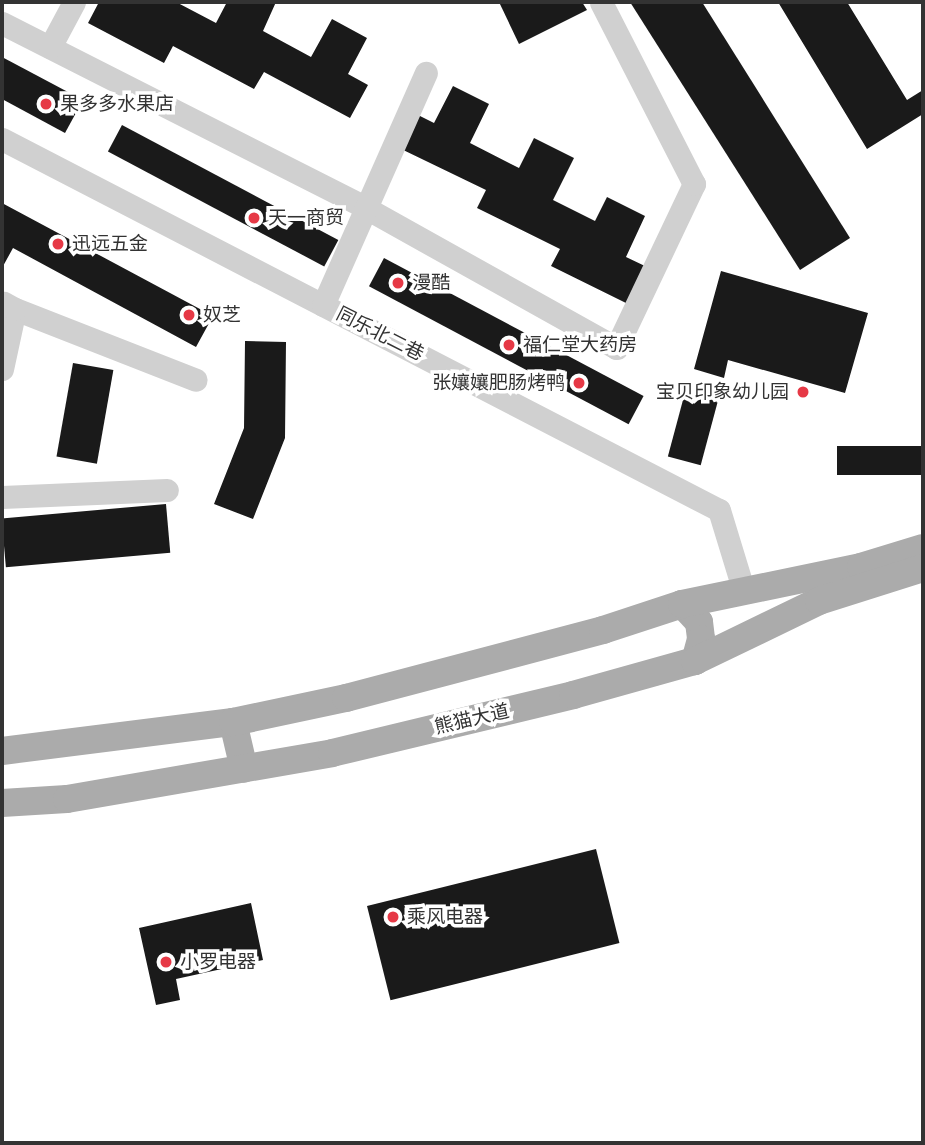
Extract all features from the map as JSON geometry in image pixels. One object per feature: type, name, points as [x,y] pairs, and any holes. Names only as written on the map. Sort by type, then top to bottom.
[{"type":"main road","points":[[2,751],[233,722],[419,679],[682,604],[861,567],[923,548]]},
{"type":"main road","name":"熊猫大道","points":[[2,803],[67,799],[244,769],[573,695],[695,661],[819,601],[923,568]]},
{"type":"main road","points":[[682,604],[699,622],[701,639],[695,661]]},
{"type":"main road","points":[[233,722],[244,769]]},
{"type":"street","points":[[50,47],[74,2]]},
{"type":"street","points":[[2,23],[366,208],[616,348],[694,184],[601,2]]},
{"type":"street","points":[[323,305],[426,73]]},
{"type":"street","name":"同乐北二巷","points":[[2,139],[719,510],[744,592]]},
{"type":"street","points":[[2,369],[8,306],[196,380]]},
{"type":"street","points":[[2,498],[167,490]]},
{"type":"building","points":[[99,2],[176,2],[216,23],[227,2],[276,2],[263,31],[311,57],[332,19],[367,38],[348,74],[368,85],[350,118],[264,72],[254,89],[173,46],[164,63],[88,23]]},
{"type":"building","points":[[499,2],[582,2],[587,10],[519,44]]},
{"type":"building","points":[[630,2],[702,2],[850,238],[800,270]]},
{"type":"building","points":[[778,2],[847,2],[907,100],[923,90],[923,114],[867,149]]},
{"type":"building","points":[[2,57],[83,100],[65,133],[2,99]]},
{"type":"building","points":[[453,86],[489,104],[470,143],[519,168],[534,138],[574,158],[553,200],[595,221],[607,197],[645,216],[626,257],[647,267],[628,304],[551,266],[560,249],[477,208],[486,190],[397,147],[414,113],[434,123]]},
{"type":"building","points":[[122,125],[338,240],[324,267],[108,151]]},
{"type":"building","points":[[2,203],[213,316],[196,347],[13,248],[2,268]]},
{"type":"building","points":[[384,258],[644,396],[629,424],[369,286]]},
{"type":"building","points":[[721,271],[868,313],[845,393],[728,360],[724,378],[694,369]]},
{"type":"building","points":[[245,341],[286,342],[285,438],[253,519],[214,504],[244,428]]},
{"type":"building","points":[[73,363],[113,370],[97,464],[57,457]]},
{"type":"building","points":[[687,385],[720,394],[701,465],[668,456]]},
{"type":"building","points":[[837,446],[923,446],[923,475],[837,475]]},
{"type":"building","points":[[166,504],[170,553],[6,567],[2,518]]},
{"type":"building","points":[[596,849],[619,943],[390,1000],[367,906]]},
{"type":"building","points":[[251,903],[263,960],[176,979],[180,1000],[156,1005],[139,928]]},
{"type":"place","name":"果多多水果店","points":[[46,104]]},
{"type":"place","name":"天一商贸","points":[[254,218]]},
{"type":"place","name":"迅远五金","points":[[58,244]]},
{"type":"place","name":"漫酷","points":[[398,283]]},
{"type":"place","name":"奴芝","points":[[189,315]]},
{"type":"place","name":"福仁堂大药房","points":[[509,345]]},
{"type":"place","name":"张孃孃肥肠烤鸭","points":[[579,383]]},
{"type":"place","name":"宝贝印象幼儿园","points":[[803,392]]},
{"type":"place","name":"乘风电器","points":[[393,917]]},
{"type":"place","name":"小罗电器","points":[[166,962]]}]
